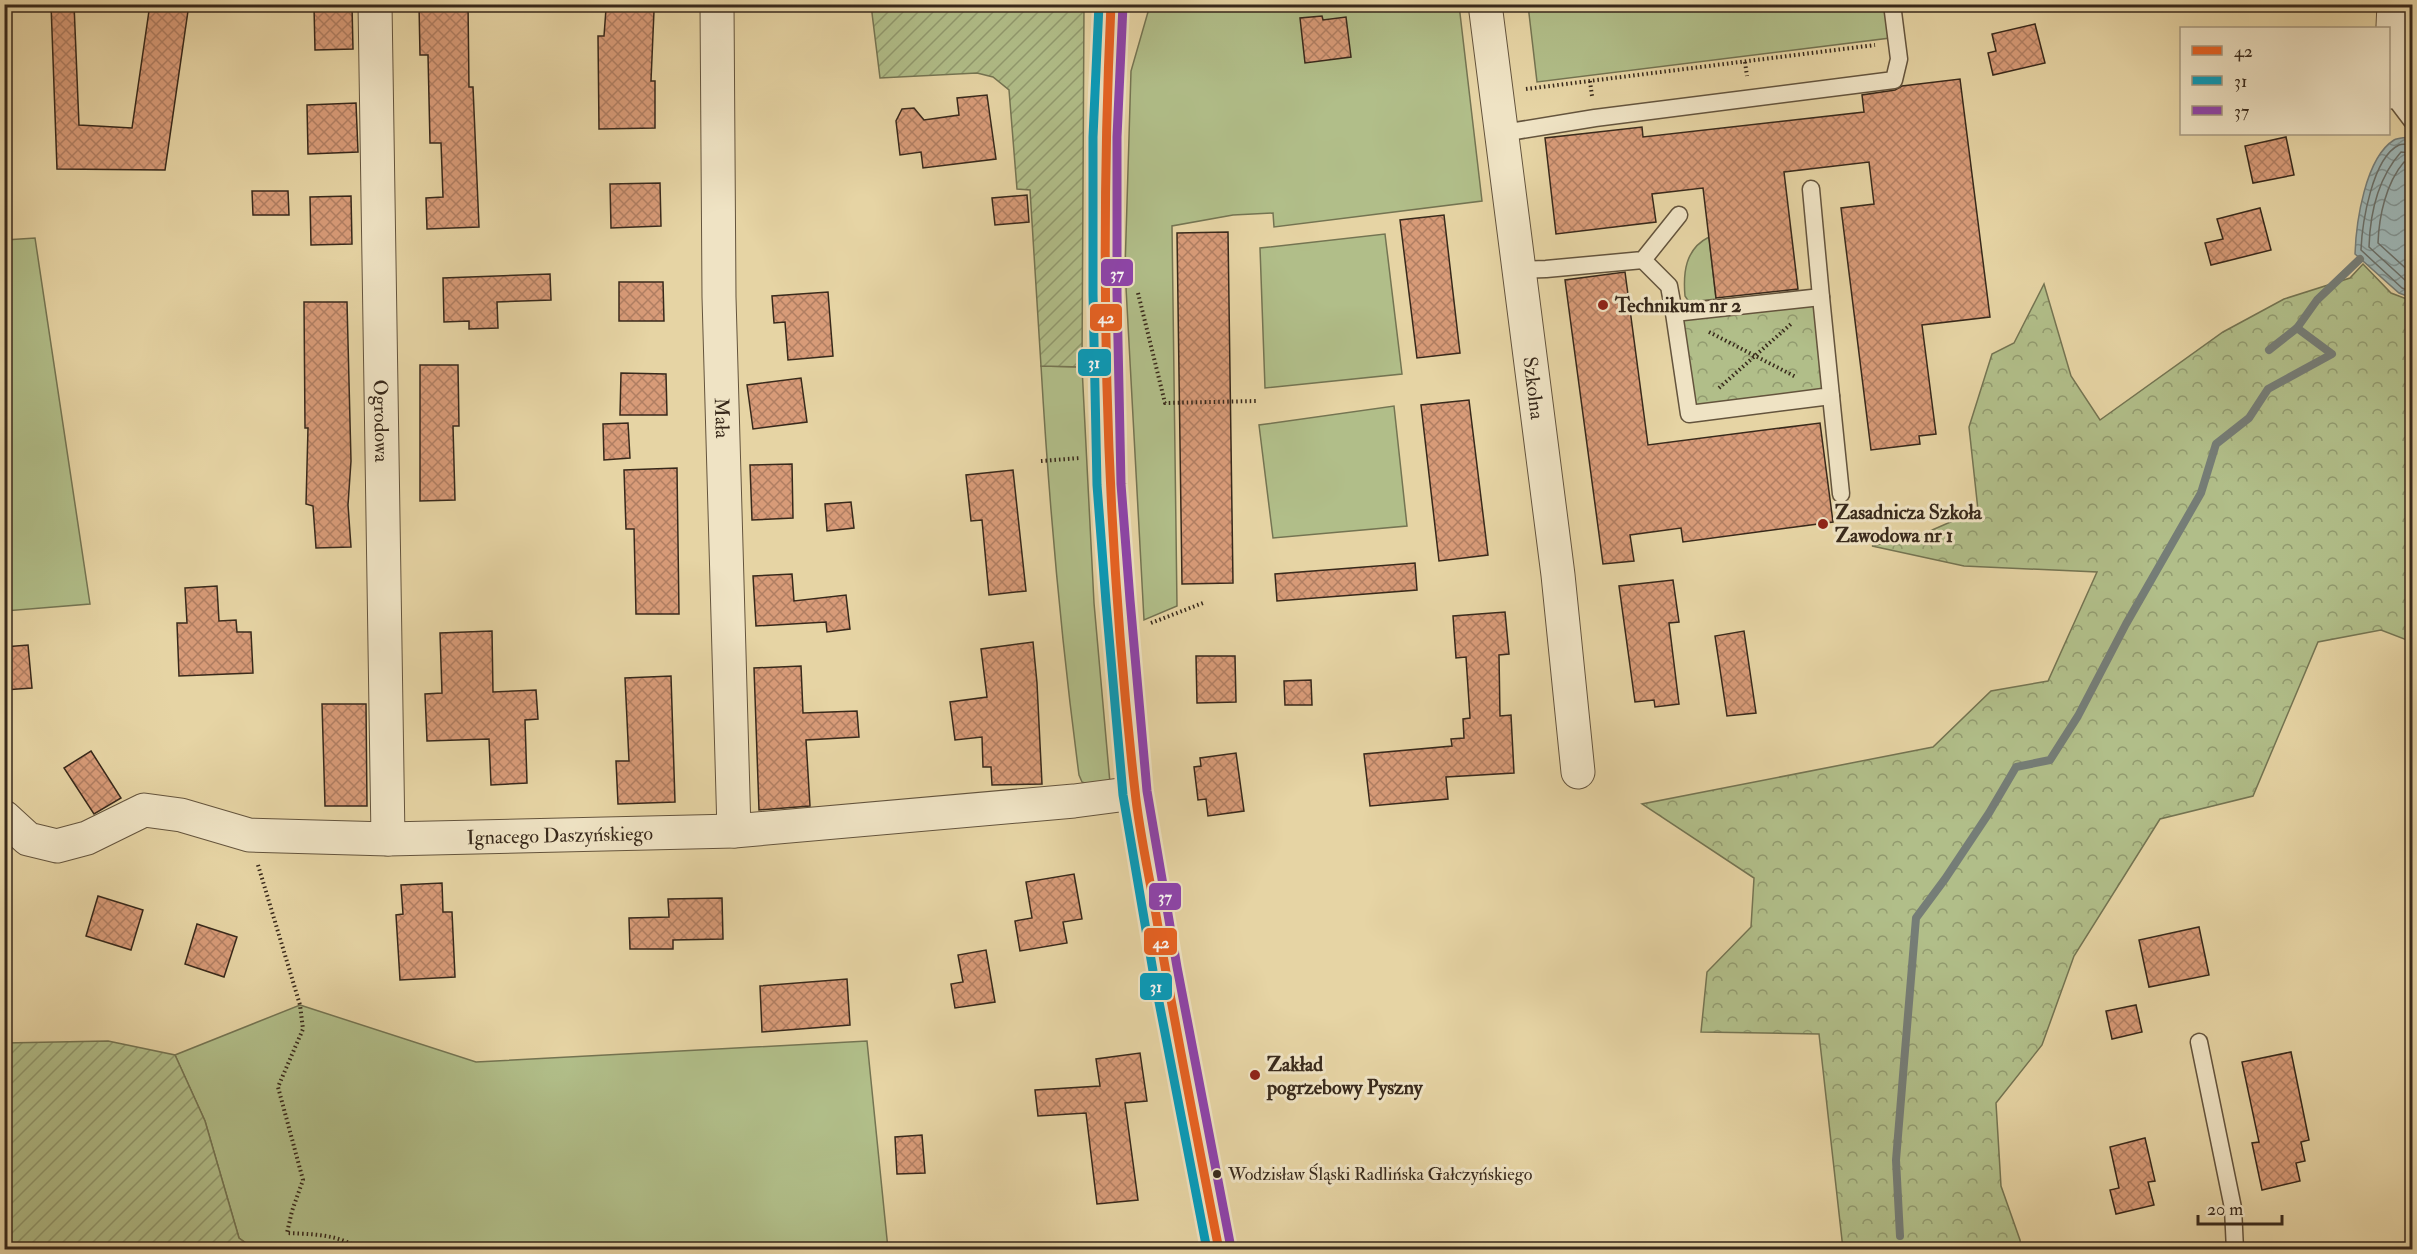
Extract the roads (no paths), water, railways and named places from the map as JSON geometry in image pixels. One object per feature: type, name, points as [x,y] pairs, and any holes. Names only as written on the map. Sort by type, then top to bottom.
[{"type":"street","name":"Ogrodowa","points":[[375,4],[388,839]]},
{"type":"street","name":"Mała","points":[[717,4],[719,297],[734,831]]},
{"type":"street","points":[[1111,4],[1105,137],[1105,294],[1109,485],[1135,793],[1165,969],[1219,1250]]},
{"type":"street","name":"Szkolna","points":[[1485,4],[1558,574],[1578,772]]},
{"type":"street","points":[[2390,92],[2394,4]]},
{"type":"street","name":"Ignacego Daszyńskiego","points":[[4,817],[28,839],[57,846],[87,838],[144,810],[181,815],[249,835],[388,839],[734,831],[1074,801],[1135,793]]},
{"type":"lane","points":[[1503,133],[1595,118],[1894,80],[1899,59],[1892,4]]},
{"type":"lane","points":[[2390,92],[2412,121]]},
{"type":"lane","points":[[1811,189],[1841,494]]},
{"type":"lane","points":[[1519,270],[1643,260],[1679,215]]},
{"type":"lane","points":[[1643,260],[1670,286],[1689,414],[1831,396]]},
{"type":"lane","points":[[1674,313],[1821,297]]},
{"type":"lane","points":[[2199,1042],[2233,1208],[2235,1250]]},
{"type":"water","points":[[2408,137],[2412,142],[2412,298],[2399,293],[2355,254],[2360,209],[2369,176],[2384,149],[2394,140]]},
{"type":"waterway","points":[[2269,350],[2297,328],[2317,300],[2360,259]]},
{"type":"waterway","points":[[1900,1236],[1896,1160],[1916,918],[1989,813],[2016,767],[2050,760],[2078,716],[2126,624],[2201,493],[2216,444],[2249,418],[2268,389],[2332,354],[2297,328]]},
{"type":"place","name":"Technikum nr 2","points":[[1603,305]]},
{"type":"place","name":"Zasadnicza Szkoła Zawodowa nr 1","points":[[1823,524]]},
{"type":"place","name":"Zakład pogrzebowy Pyszny","points":[[1255,1075]]},
{"type":"place","name":"Wodzisław Śląski Radlińska Gałczyńskiego","points":[[1217,1174]]}]
